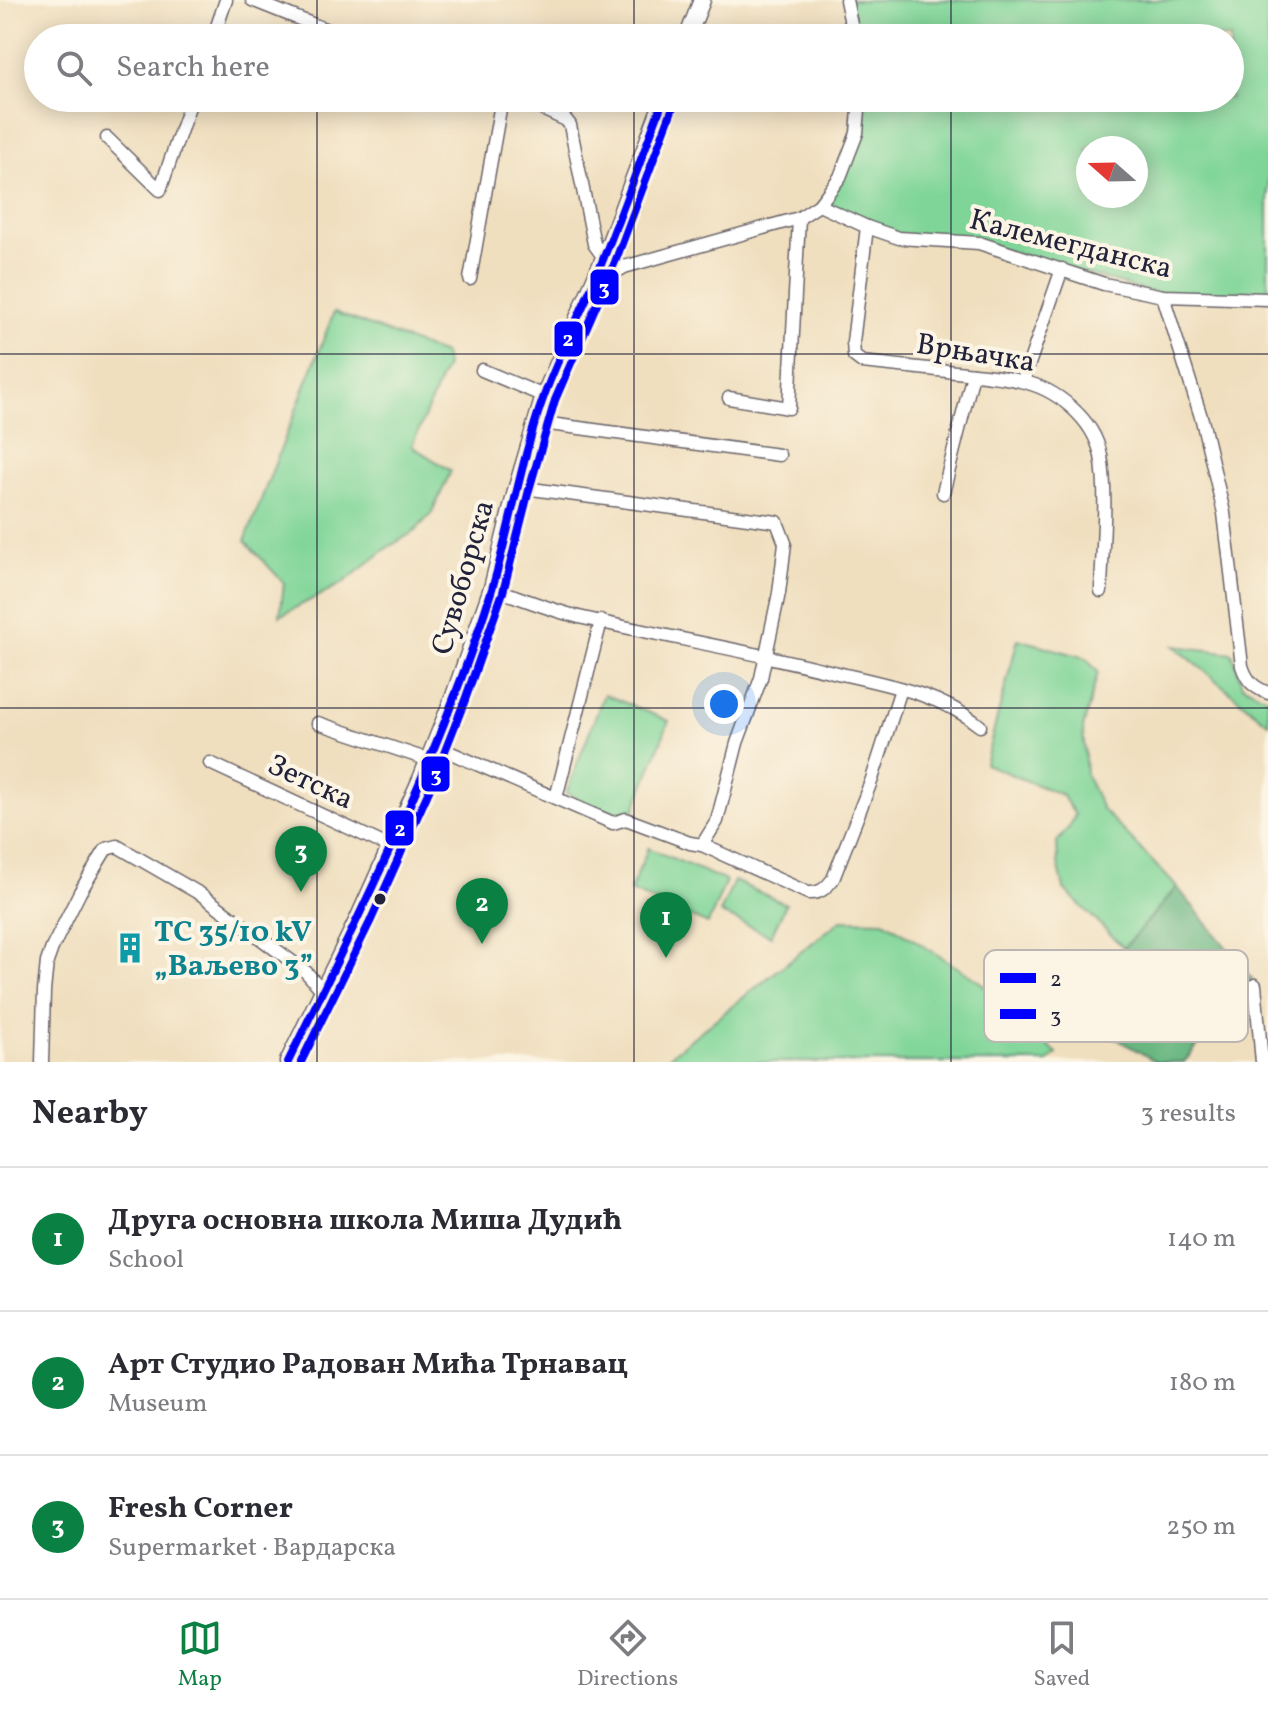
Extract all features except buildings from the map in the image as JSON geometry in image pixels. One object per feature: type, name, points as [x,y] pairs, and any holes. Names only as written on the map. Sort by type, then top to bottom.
[{"type":"main road","points":[[693,24],[702,0]]},
{"type":"main road","name":"Сувоборска","points":[[288,1062],[359,917],[432,753],[469,659],[492,588],[544,396],[604,258],[659,112]]},
{"type":"street","points":[[218,24],[226,0]]},
{"type":"street","points":[[252,0],[312,24]]},
{"type":"street","points":[[846,0],[851,24]]},
{"type":"street","points":[[107,138],[160,190],[187,112]]},
{"type":"street","points":[[470,279],[500,112]]},
{"type":"street","points":[[552,112],[570,125],[594,244],[604,258],[624,267]]},
{"type":"street","points":[[590,289],[624,267],[799,218],[819,205],[840,177],[857,133],[859,112]]},
{"type":"street","name":"Калемегданска","points":[[819,205],[899,238],[979,243],[1104,284],[1163,296],[1268,299]]},
{"type":"street","points":[[729,398],[789,408],[799,218]]},
{"type":"street","name":"Врњачка","points":[[867,227],[854,356],[862,362],[1023,381],[1059,397],[1071,407],[1094,437],[1101,458],[1101,591]]},
{"type":"street","points":[[1023,381],[1062,269]]},
{"type":"street","points":[[1163,296],[1202,420],[1224,513],[1242,666],[1246,678],[1268,693]]},
{"type":"street","points":[[482,370],[544,396]]},
{"type":"street","points":[[943,493],[973,374]]},
{"type":"street","points":[[535,422],[779,455]]},
{"type":"street","points":[[517,487],[777,522],[785,543],[779,593],[761,678],[737,743],[717,821],[702,845]]},
{"type":"street","points":[[492,588],[576,616],[766,655],[901,689],[942,703],[965,714],[980,726]]},
{"type":"street","points":[[556,798],[601,621]]},
{"type":"street","points":[[318,723],[432,753],[556,798],[613,823],[626,819],[702,845],[815,894],[833,879],[872,779],[901,689]]},
{"type":"street","name":"Зетска","points":[[210,763],[390,847]]},
{"type":"street","points":[[42,1062],[47,962],[80,892],[106,849],[117,846],[202,895],[306,972],[323,991]]},
{"type":"street","points":[[1255,985],[1262,1062]]},
{"type":"green space","points":[[846,0],[1268,0],[1268,299],[1163,296],[979,243],[910,239],[819,205],[840,177],[856,112],[1244,112],[1244,24],[851,24]]},
{"type":"green space","points":[[334,312],[444,354],[446,366],[412,446],[451,471],[432,513],[415,531],[387,548],[343,583],[280,616],[284,583],[245,541]]},
{"type":"green space","points":[[1018,639],[1086,658],[1098,672],[1083,728],[1086,775],[1102,809],[1177,887],[1124,948],[1064,889],[1057,842],[1075,815],[1062,795],[985,764]]},
{"type":"green space","points":[[1174,646],[1232,653],[1242,685],[1268,698],[1268,723]]},
{"type":"green space","points":[[604,694],[669,721],[629,824],[566,793]]},
{"type":"green space","points":[[648,848],[726,881],[708,924],[630,891]]},
{"type":"green space","points":[[734,881],[786,904],[771,936],[720,913]]},
{"type":"green space","points":[[1177,887],[1228,950],[1123,950]]},
{"type":"green space","points":[[841,920],[884,921],[979,981],[984,986],[984,1042],[1044,1042],[1057,1054],[1048,1062],[662,1062]]},
{"type":"green space","points":[[1122,1042],[1201,1042],[1184,1062],[1157,1062]]},
{"type":"transit line","name":"2","points":[[288,1062],[399,829],[449,710],[492,589],[544,396],[597,275],[659,112]]},
{"type":"transit line","name":"3","points":[[301,1062],[370,922],[432,784],[465,700],[503,592],[555,400],[615,262],[671,112]]},
{"type":"place","name":"Fresh Corner","points":[[301,892]]},
{"type":"place","name":"Арт Студио Радован Мића Трнавац","points":[[482,944]]},
{"type":"place","name":"ТС 35/10 kV „Ваљево 3”","points":[[130,948]]},
{"type":"place","name":"Друга основна школа Миша Дудић","points":[[666,958]]}]
